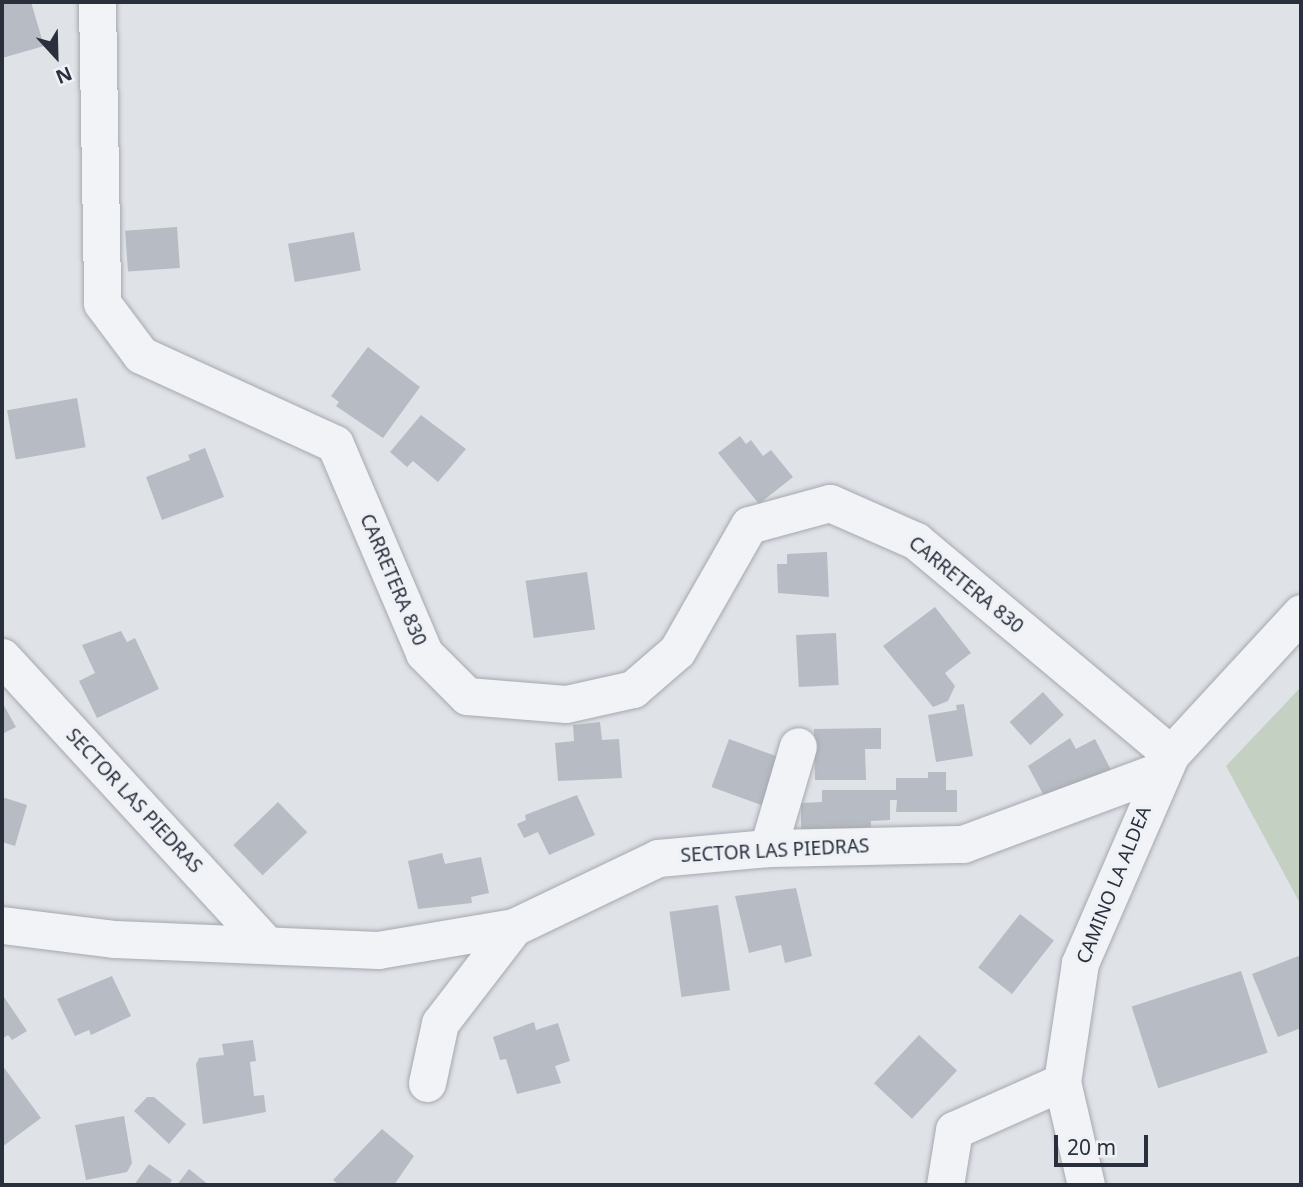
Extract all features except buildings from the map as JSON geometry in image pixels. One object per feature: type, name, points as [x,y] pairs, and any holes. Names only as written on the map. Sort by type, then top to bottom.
[{"type":"street","name":"CARRETERA 830","points":[[97,2],[102,303],[141,355],[335,444],[424,653],[467,696],[566,704],[633,689],[677,651],[749,525],[830,503],[916,541],[1167,762]]},
{"type":"street","points":[[1167,762],[1301,613]]},
{"type":"street","name":"SECTOR LAS PIEDRAS","points":[[2,657],[267,945]]},
{"type":"street","points":[[768,848],[798,746]]},
{"type":"street","name":"SECTOR LAS PIEDRAS","points":[[2,925],[114,939],[378,950],[514,928],[658,858],[768,848],[963,844],[1167,762]]},
{"type":"street","name":"CAMINO LA ALDEA","points":[[1086,1185],[1062,1082],[1080,963],[1167,762]]},
{"type":"street","points":[[427,1083],[440,1023],[514,928]]},
{"type":"street","points":[[946,1185],[954,1130],[1062,1082]]},
{"type":"green space","points":[[1301,687],[1301,905],[1226,766]]}]
